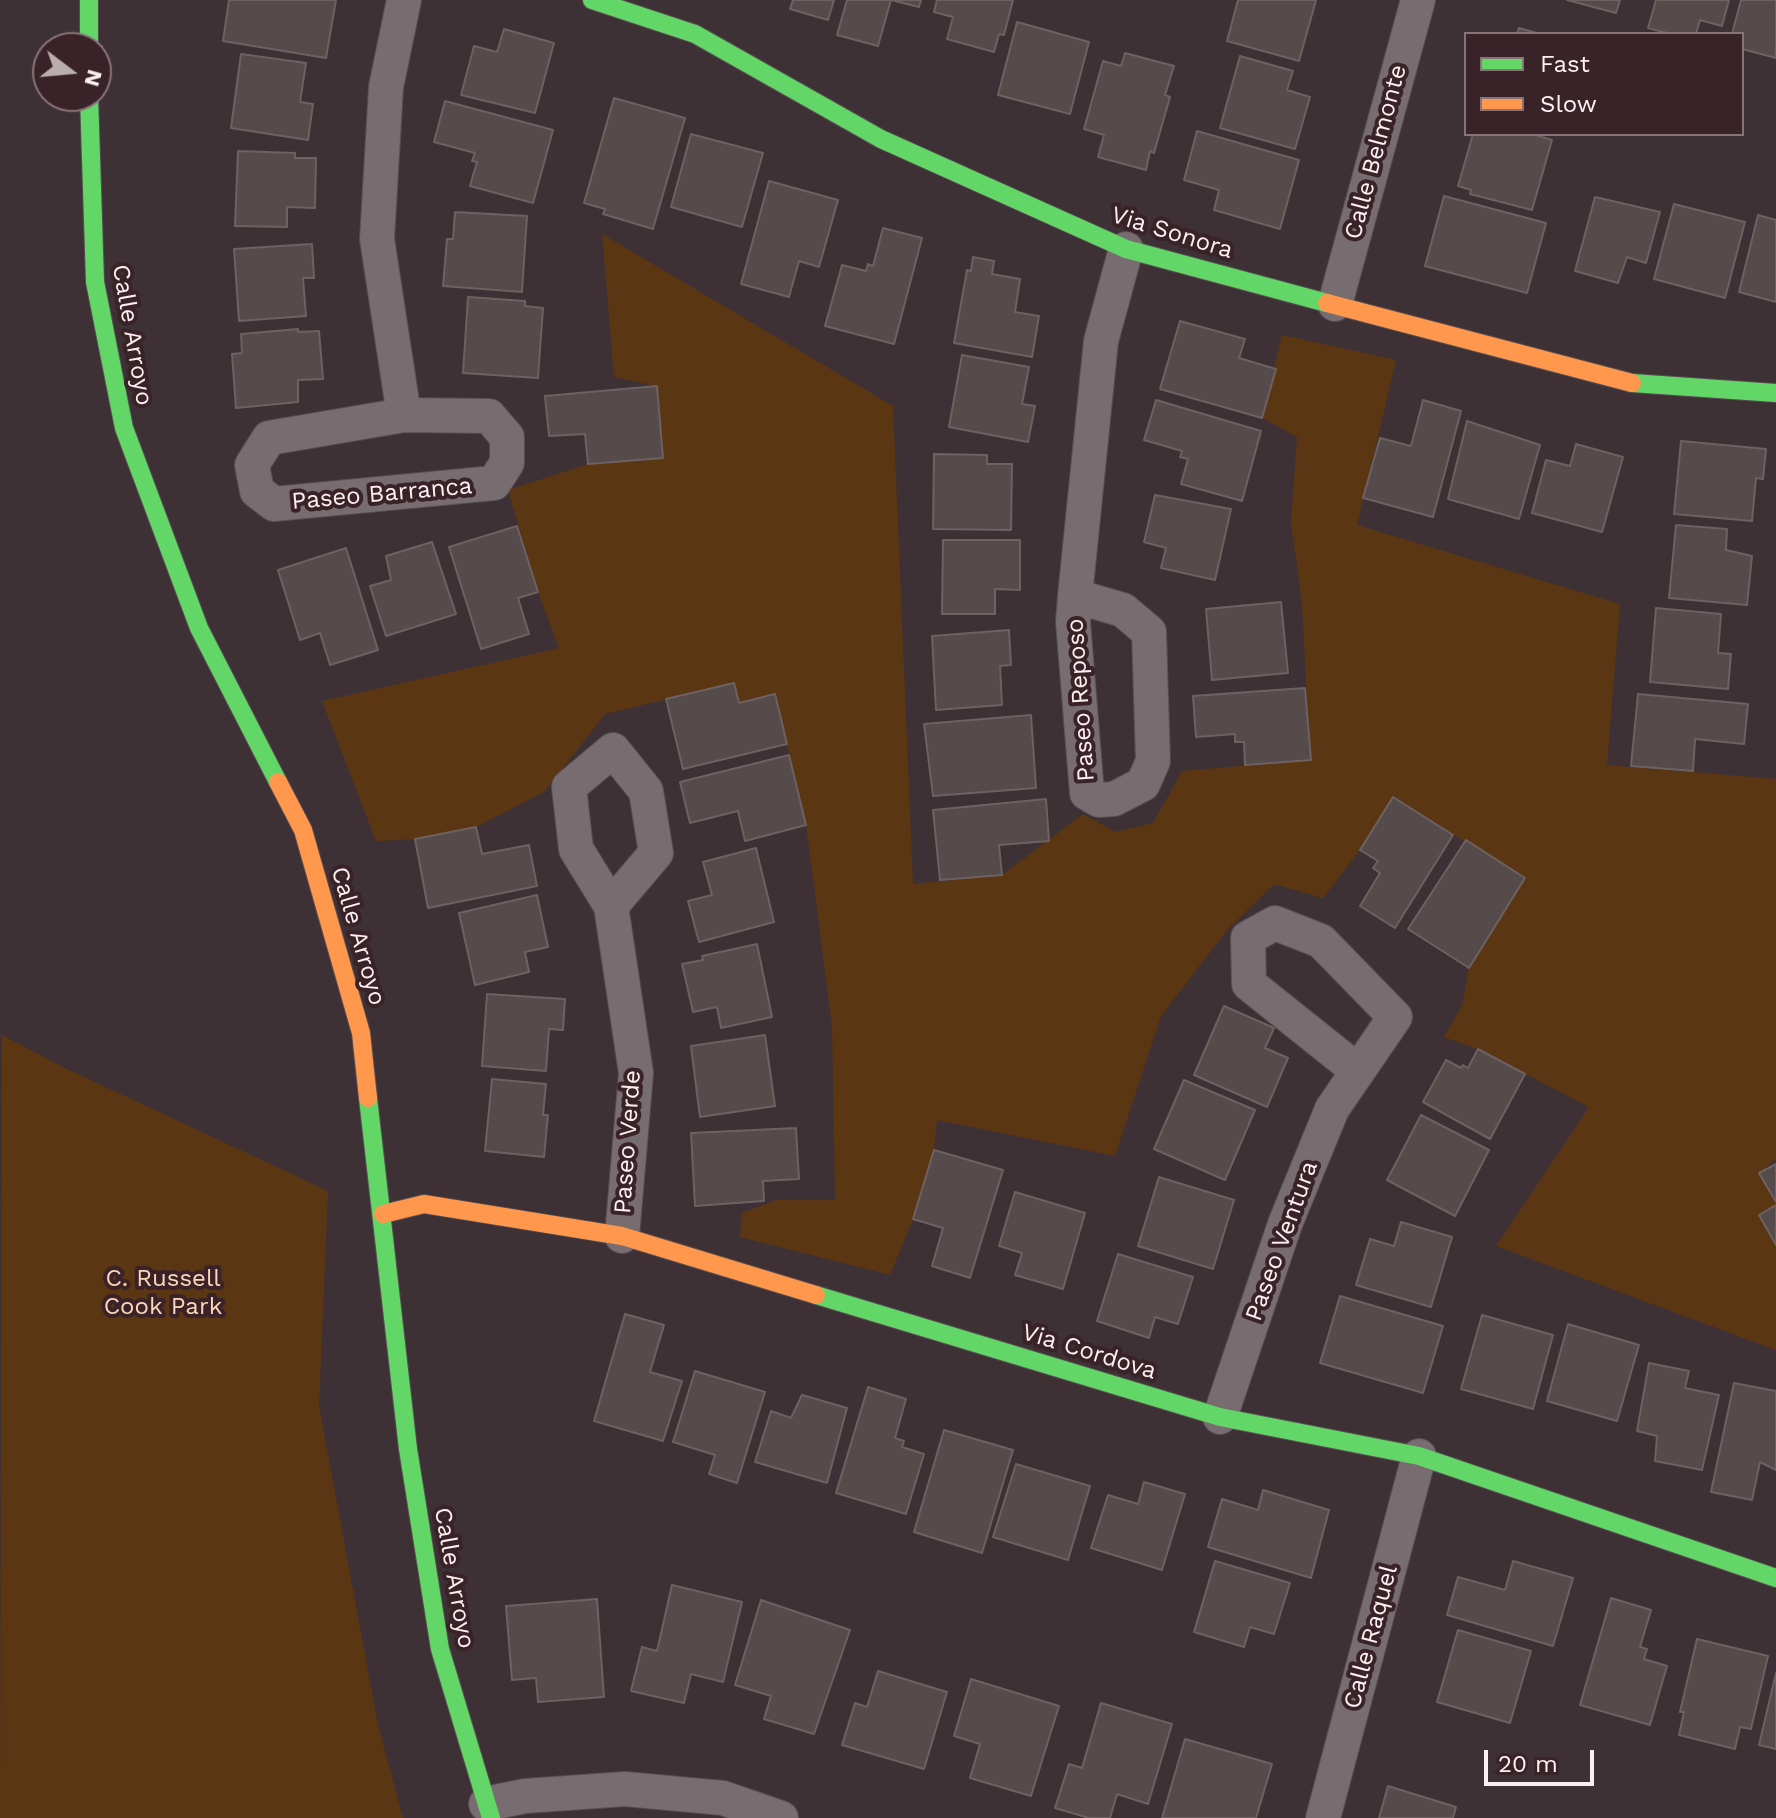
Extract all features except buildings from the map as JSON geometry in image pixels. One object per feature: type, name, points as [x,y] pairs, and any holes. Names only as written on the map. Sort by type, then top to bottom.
[{"type":"street","points":[[89,0],[89,32]]},
{"type":"street","points":[[404,0],[386,87],[377,239],[404,415]]},
{"type":"street","name":"Via Sonora","points":[[592,0],[695,34],[881,139],[1126,249],[1629,383],[1776,393]]},
{"type":"street","name":"Calle Belmonte","points":[[1335,304],[1418,0]]},
{"type":"street","name":"Calle Arroyo","points":[[90,112],[95,282],[124,428],[199,628],[303,830],[361,1033],[408,1449],[440,1649],[488,1811]]},
{"type":"street","name":"Paseo Reposo","points":[[1075,596],[1123,610],[1149,632],[1153,761],[1143,784],[1114,799],[1099,800],[1087,793],[1073,622],[1075,596],[1101,341],[1126,249]]},
{"type":"street","name":"Paseo Barranca","points":[[404,415],[489,416],[507,437],[507,463],[494,483],[274,504],[257,491],[252,465],[269,438],[404,415]]},
{"type":"street","name":"Paseo Verde","points":[[611,906],[636,1073],[622,1236]]},
{"type":"street","name":"Paseo Ventura","points":[[1220,1417],[1285,1224],[1332,1109],[1395,1017],[1321,941],[1275,923],[1248,938],[1249,984],[1358,1071]]},
{"type":"street","name":"Via Cordova","points":[[383,1214],[424,1204],[622,1236],[1220,1417],[1419,1456],[1776,1578]]},
{"type":"street","name":"Calle Raquel","points":[[1323,1818],[1419,1456]]},
{"type":"street","points":[[488,1811],[525,1796],[625,1789],[723,1798],[781,1818]]},
{"type":"green space","points":[[602,234],[893,406],[913,884],[1002,875],[1083,814],[1115,832],[1153,823],[1182,771],[1310,760],[1302,603],[1291,522],[1297,437],[1262,418],[1282,335],[1396,360],[1357,525],[1620,604],[1607,765],[1776,779],[1776,1158],[1760,1173],[1776,1205],[1759,1215],[1776,1245],[1776,1350],[1496,1246],[1589,1107],[1478,1049],[1444,1037],[1462,1006],[1469,968],[1525,878],[1394,798],[1323,898],[1274,884],[1227,930],[1161,1016],[1115,1156],[937,1120],[934,1150],[913,1219],[890,1275],[740,1237],[742,1213],[776,1200],[835,1200],[832,1025],[806,825],[775,694],[739,703],[734,683],[605,714],[544,792],[476,827],[415,839],[376,841],[322,701],[559,648],[538,592],[508,490],[588,464],[662,458],[657,386],[614,377]]},
{"type":"green space","name":"C. Russell Cook Park","points":[[2,1035],[65,1068],[328,1191],[319,1406],[378,1725],[403,1818],[0,1818]]},
{"type":"traffic: fast","points":[[89,0],[89,32]]},
{"type":"traffic: fast","points":[[592,0],[695,34],[881,139],[1126,249],[1327,303]]},
{"type":"traffic: fast","points":[[90,112],[95,282],[124,428],[199,628],[278,782]]},
{"type":"traffic: fast","points":[[1632,383],[1776,393]]},
{"type":"traffic: fast","points":[[368,1098],[408,1449],[440,1649],[491,1818]]},
{"type":"traffic: fast","points":[[816,1295],[1220,1417],[1419,1456],[1776,1578]]},
{"type":"traffic: slow","points":[[1327,303],[1632,383]]},
{"type":"traffic: slow","points":[[278,782],[303,830],[361,1033],[368,1098]]},
{"type":"traffic: slow","points":[[383,1214],[424,1204],[622,1236],[816,1295]]}]
